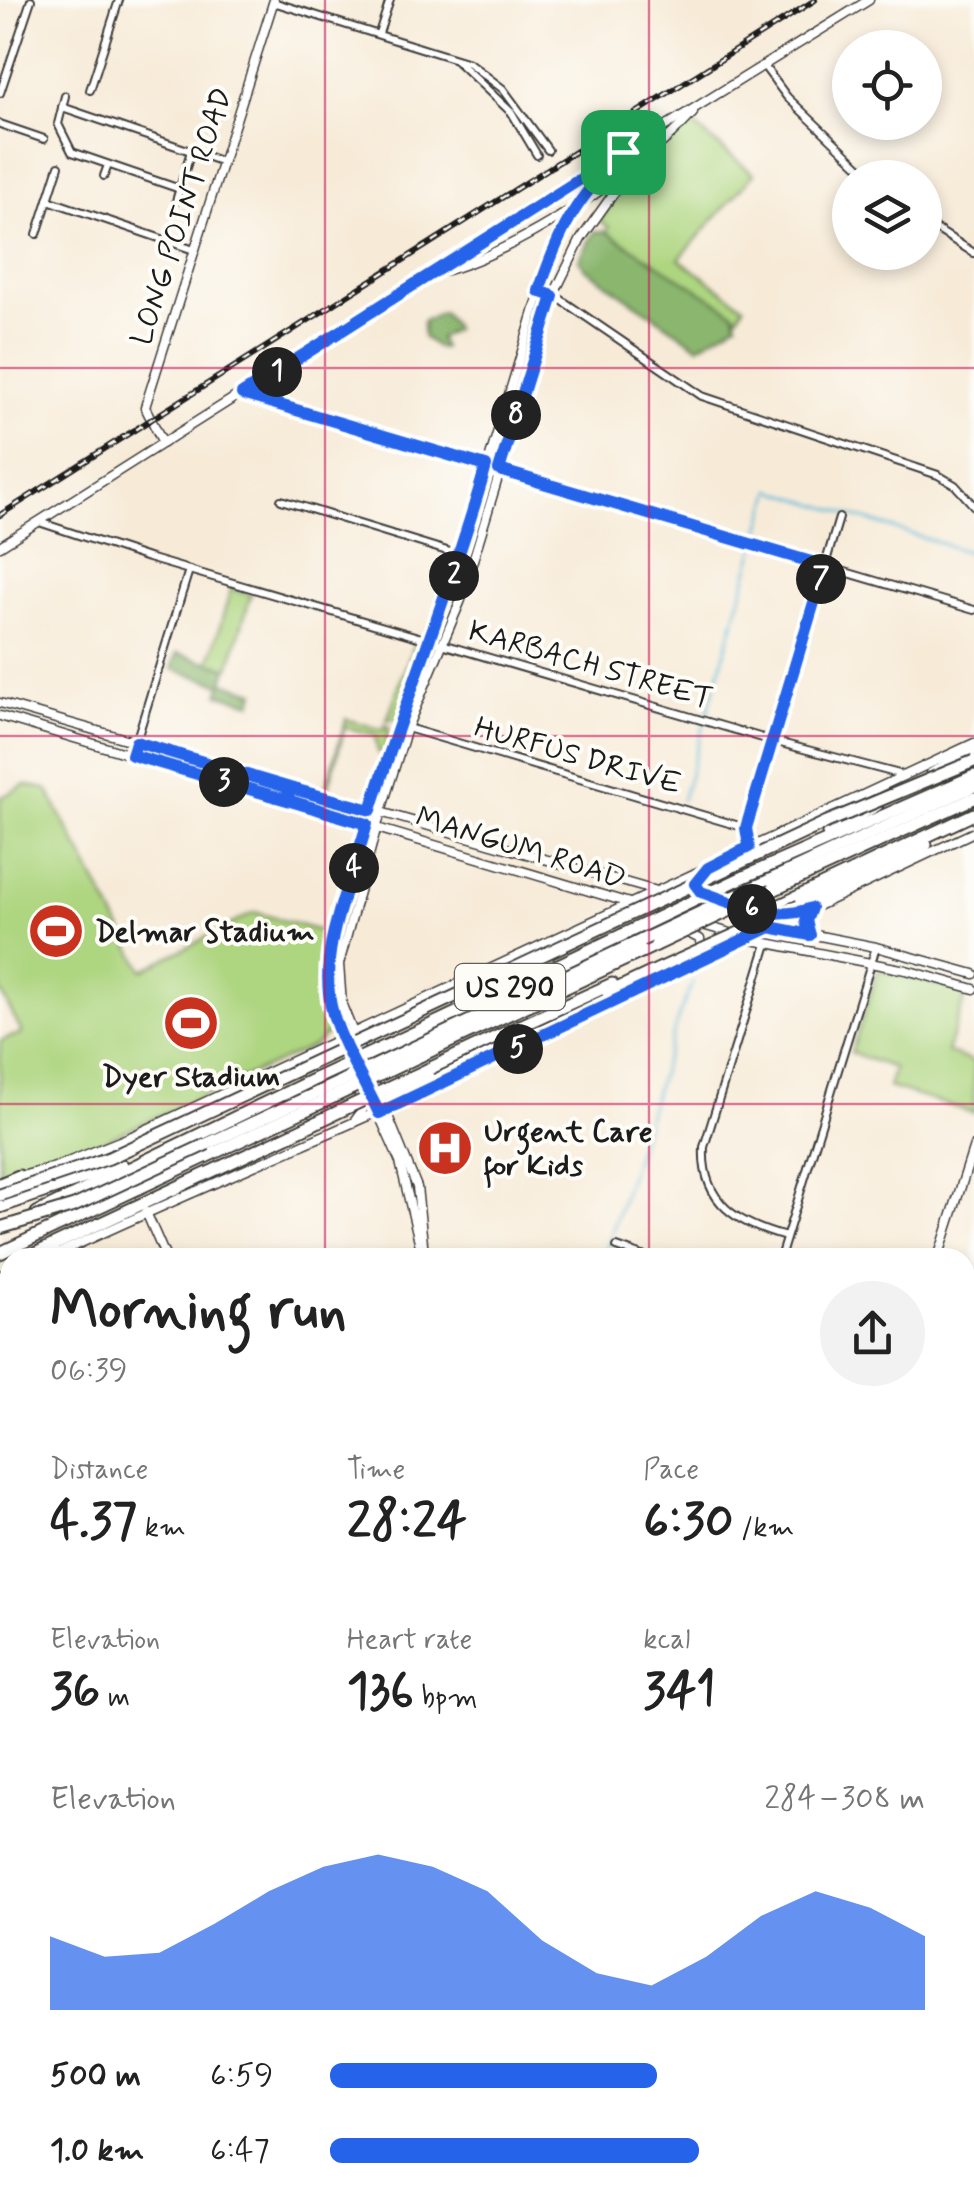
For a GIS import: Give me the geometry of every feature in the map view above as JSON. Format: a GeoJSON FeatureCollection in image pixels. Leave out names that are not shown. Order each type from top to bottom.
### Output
{"type":"FeatureCollection","features":[{"type":"Feature","properties":{"kind":"highway"},"geometry":{"type":"LineString","coordinates":[[804,850],[974,746]]}},
{"type":"Feature","properties":{"kind":"highway"},"geometry":{"type":"LineString","coordinates":[[0,1195],[109,1158],[827,822],[974,761]]}},
{"type":"Feature","properties":{"kind":"highway","name":"US 290"},"geometry":{"type":"LineString","coordinates":[[13,1248],[327,1100],[404,1051],[622,934],[974,776]]}},
{"type":"Feature","properties":{"kind":"highway"},"geometry":{"type":"LineString","coordinates":[[0,1228],[102,1194],[974,786]]}},
{"type":"Feature","properties":{"kind":"highway","name":"US 290"},"geometry":{"type":"LineString","coordinates":[[0,1228],[317,1078],[404,1051],[656,945],[974,798]]}},
{"type":"Feature","properties":{"kind":"highway"},"geometry":{"type":"LineString","coordinates":[[854,852],[974,814]]}},
{"type":"Feature","properties":{"kind":"highway"},"geometry":{"type":"LineString","coordinates":[[47,1248],[974,814]]}},
{"type":"Feature","properties":{"kind":"highway"},"geometry":{"type":"LineString","coordinates":[[507,1032],[590,1001],[801,910],[974,822]]}},
{"type":"Feature","properties":{"kind":"highway"},"geometry":{"type":"LineString","coordinates":[[296,1132],[654,984]]}},
{"type":"Feature","properties":{"kind":"highway"},"geometry":{"type":"LineString","coordinates":[[0,1208],[154,1154]]}},
{"type":"Feature","properties":{"kind":"highway"},"geometry":{"type":"LineString","coordinates":[[0,1182],[20,1176]]}},
{"type":"Feature","properties":{"kind":"highway"},"geometry":{"type":"LineString","coordinates":[[20,1248],[28,1242]]}},
{"type":"Feature","properties":{"kind":"main road"},"geometry":{"type":"LineString","coordinates":[[0,546],[869,0]]}},
{"type":"Feature","properties":{"kind":"main road","name":"LONG POINT ROAD"},"geometry":{"type":"LineString","coordinates":[[162,443],[145,408],[271,1]]}},
{"type":"Feature","properties":{"kind":"main road"},"geometry":{"type":"LineString","coordinates":[[436,273],[571,210],[633,166],[696,110]]}},
{"type":"Feature","properties":{"kind":"main road"},"geometry":{"type":"LineString","coordinates":[[422,1248],[413,1188],[328,986],[330,954],[372,826],[396,725],[432,640],[460,556],[554,247],[571,210],[623,152]]}},
{"type":"Feature","properties":{"kind":"main road"},"geometry":{"type":"LineString","coordinates":[[376,812],[474,560],[553,296],[581,239],[633,166]]}},
{"type":"Feature","properties":{"kind":"main road"},"geometry":{"type":"LineString","coordinates":[[534,230],[545,234],[554,247]]}},
{"type":"Feature","properties":{"kind":"main road","name":"MANGUM ROAD"},"geometry":{"type":"LineString","coordinates":[[0,703],[770,927],[876,947],[974,974]]}},
{"type":"Feature","properties":{"kind":"main road"},"geometry":{"type":"LineString","coordinates":[[5,718],[13,707]]}},
{"type":"Feature","properties":{"kind":"main road","name":"MANGUM ROAD"},"geometry":{"type":"LineString","coordinates":[[5,718],[747,939],[872,962],[974,988]]}},
{"type":"Feature","properties":{"kind":"main road"},"geometry":{"type":"LineString","coordinates":[[20,1176],[81,1158],[607,916],[903,774],[974,746]]}},
{"type":"Feature","properties":{"kind":"main road"},"geometry":{"type":"LineString","coordinates":[[212,778],[216,766]]}},
{"type":"Feature","properties":{"kind":"main road"},"geometry":{"type":"LineString","coordinates":[[287,800],[290,788]]}},
{"type":"Feature","properties":{"kind":"main road"},"geometry":{"type":"LineString","coordinates":[[68,1248],[347,1128],[654,984],[801,910],[974,832]]}},
{"type":"Feature","properties":{"kind":"main road"},"geometry":{"type":"LineString","coordinates":[[464,852],[467,839]]}},
{"type":"Feature","properties":{"kind":"main road"},"geometry":{"type":"LineString","coordinates":[[553,881],[557,864]]}},
{"type":"Feature","properties":{"kind":"main road"},"geometry":{"type":"LineString","coordinates":[[708,868],[695,884],[701,892],[770,914],[801,910]]}},
{"type":"Feature","properties":{"kind":"main road"},"geometry":{"type":"LineString","coordinates":[[603,896],[607,916]]}},
{"type":"Feature","properties":{"kind":"main road"},"geometry":{"type":"LineString","coordinates":[[801,910],[810,935]]}},
{"type":"Feature","properties":{"kind":"main road"},"geometry":{"type":"LineString","coordinates":[[607,916],[693,935],[702,944],[699,962]]}},
{"type":"Feature","properties":{"kind":"main road"},"geometry":{"type":"LineString","coordinates":[[945,980],[949,966]]}},
{"type":"Feature","properties":{"kind":"main road"},"geometry":{"type":"LineString","coordinates":[[278,1069],[329,1050],[340,1053],[364,1108],[347,1128]]}},
{"type":"Feature","properties":{"kind":"main road"},"geometry":{"type":"LineString","coordinates":[[941,1248],[974,1146]]}},
{"type":"Feature","properties":{"kind":"main road"},"geometry":{"type":"LineString","coordinates":[[146,1212],[162,1248]]}},
{"type":"Feature","properties":{"kind":"street"},"geometry":{"type":"LineString","coordinates":[[0,93],[30,0]]}},
{"type":"Feature","properties":{"kind":"street"},"geometry":{"type":"LineString","coordinates":[[90,90],[118,0]]}},
{"type":"Feature","properties":{"kind":"street"},"geometry":{"type":"LineString","coordinates":[[379,33],[390,0]]}},
{"type":"Feature","properties":{"kind":"street"},"geometry":{"type":"LineString","coordinates":[[271,1],[469,63],[515,109],[548,150]]}},
{"type":"Feature","properties":{"kind":"street"},"geometry":{"type":"LineString","coordinates":[[764,66],[787,98],[853,160]]}},
{"type":"Feature","properties":{"kind":"street"},"geometry":{"type":"LineString","coordinates":[[66,96],[58,124],[72,152],[69,163]]}},
{"type":"Feature","properties":{"kind":"street"},"geometry":{"type":"LineString","coordinates":[[62,107],[222,162]]}},
{"type":"Feature","properties":{"kind":"street"},"geometry":{"type":"LineString","coordinates":[[515,109],[537,155]]}},
{"type":"Feature","properties":{"kind":"street"},"geometry":{"type":"LineString","coordinates":[[0,124],[44,139]]}},
{"type":"Feature","properties":{"kind":"street"},"geometry":{"type":"LineString","coordinates":[[176,201],[191,151]]}},
{"type":"Feature","properties":{"kind":"street"},"geometry":{"type":"LineString","coordinates":[[72,152],[180,189]]}},
{"type":"Feature","properties":{"kind":"street"},"geometry":{"type":"LineString","coordinates":[[104,176],[108,165]]}},
{"type":"Feature","properties":{"kind":"street"},"geometry":{"type":"LineString","coordinates":[[37,234],[59,166]]}},
{"type":"Feature","properties":{"kind":"street"},"geometry":{"type":"LineString","coordinates":[[139,188],[143,177]]}},
{"type":"Feature","properties":{"kind":"street"},"geometry":{"type":"LineString","coordinates":[[48,200],[194,250]]}},
{"type":"Feature","properties":{"kind":"street"},"geometry":{"type":"LineString","coordinates":[[942,233],[974,253]]}},
{"type":"Feature","properties":{"kind":"street"},"geometry":{"type":"LineString","coordinates":[[539,291],[553,296],[702,396],[938,475],[955,485],[974,506]]}},
{"type":"Feature","properties":{"kind":"street"},"geometry":{"type":"LineString","coordinates":[[242,394],[974,610]]}},
{"type":"Feature","properties":{"kind":"street"},"geometry":{"type":"LineString","coordinates":[[281,500],[474,560]]}},
{"type":"Feature","properties":{"kind":"street"},"geometry":{"type":"LineString","coordinates":[[749,847],[746,828],[839,518]]}},
{"type":"Feature","properties":{"kind":"street","name":"KARBACH STREET"},"geometry":{"type":"LineString","coordinates":[[39,522],[189,570],[773,741],[903,774]]}},
{"type":"Feature","properties":{"kind":"street"},"geometry":{"type":"LineString","coordinates":[[132,755],[189,570]]}},
{"type":"Feature","properties":{"kind":"street","name":"HURFUS DRIVE"},"geometry":{"type":"LineString","coordinates":[[396,725],[746,828]]}},
{"type":"Feature","properties":{"kind":"street"},"geometry":{"type":"LineString","coordinates":[[767,944],[703,1162],[719,1204],[735,1218],[786,1238]]}},
{"type":"Feature","properties":{"kind":"street"},"geometry":{"type":"LineString","coordinates":[[783,1248],[876,947]]}},
{"type":"Feature","properties":{"kind":"green space"},"geometry":{"type":"Polygon","coordinates":[[[689,122],[754,174],[679,259],[744,306],[736,319],[734,313],[607,232],[609,227],[600,221],[633,171],[689,122]]]}},
{"type":"Feature","properties":{"kind":"green space"},"geometry":{"type":"Polygon","coordinates":[[[605,231],[735,313],[737,323],[698,346],[587,270],[579,260],[594,232],[605,231]]]}},
{"type":"Feature","properties":{"kind":"green space"},"geometry":{"type":"Polygon","coordinates":[[[443,312],[455,329],[439,338],[443,348],[438,348],[423,337],[423,321],[443,312]]]}},
{"type":"Feature","properties":{"kind":"green space"},"geometry":{"type":"Polygon","coordinates":[[[231,589],[251,595],[229,668],[209,663],[231,589]]]}},
{"type":"Feature","properties":{"kind":"green space"},"geometry":{"type":"Polygon","coordinates":[[[415,641],[426,646],[396,719],[387,720],[415,641]]]}},
{"type":"Feature","properties":{"kind":"green space"},"geometry":{"type":"Polygon","coordinates":[[[177,653],[227,668],[223,682],[255,692],[252,703],[219,694],[221,684],[172,669],[177,653]]]}},
{"type":"Feature","properties":{"kind":"green space"},"geometry":{"type":"Polygon","coordinates":[[[346,719],[383,730],[385,725],[389,727],[385,753],[378,753],[375,735],[345,727],[327,793],[319,791],[326,786],[346,719]]]}},
{"type":"Feature","properties":{"kind":"green space"},"geometry":{"type":"Polygon","coordinates":[[[25,785],[47,789],[143,970],[255,912],[323,932],[318,979],[328,1032],[316,1045],[54,1163],[0,1174],[0,1041],[22,1033],[0,990],[0,798],[25,785]]]}},
{"type":"Feature","properties":{"kind":"green space"},"geometry":{"type":"Polygon","coordinates":[[[878,970],[967,992],[947,1052],[974,1062],[974,1113],[888,1087],[894,1068],[851,1053],[878,970]]]}},
{"type":"Feature","properties":{"kind":"waterway"},"geometry":{"type":"LineString","coordinates":[[682,800],[772,490],[974,554]]}},
{"type":"Feature","properties":{"kind":"waterway"},"geometry":{"type":"LineString","coordinates":[[607,1248],[679,1015],[693,982]]}},
{"type":"Feature","properties":{"kind":"railway"},"geometry":{"type":"LineString","coordinates":[[0,515],[815,0]]}},
{"type":"Feature","properties":{"kind":"place","name":"Delmar Stadium"},"geometry":{"type":"Point","coordinates":[56,931]}},
{"type":"Feature","properties":{"kind":"place","name":"Dyer Stadium"},"geometry":{"type":"Point","coordinates":[191,1023]}},
{"type":"Feature","properties":{"kind":"place","name":"Urgent Care for Kids"},"geometry":{"type":"Point","coordinates":[445,1148]}},
{"type":"Feature","properties":{"kind":"route"},"geometry":{"type":"LineString","coordinates":[[623,152],[242,394],[486,466],[444,606],[396,725],[371,810],[290,788],[287,800],[132,755],[136,742],[290,788],[287,800],[367,824],[330,954],[328,986],[339,1028],[379,1113],[770,927],[810,935],[806,921],[811,908],[792,916],[770,914],[701,892],[695,884],[708,868],[749,847],[746,828],[825,566],[499,470],[553,296],[539,291],[557,236],[590,184],[623,152]]}}]}
